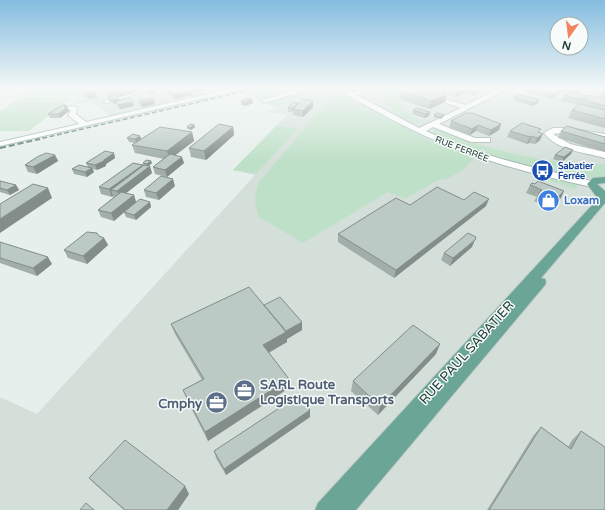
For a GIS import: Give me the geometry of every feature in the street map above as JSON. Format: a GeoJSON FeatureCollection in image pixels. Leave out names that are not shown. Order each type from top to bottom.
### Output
{"type":"FeatureCollection","features":[{"type":"Feature","properties":{"kind":"main road","name":"RUE PAUL SABATIER"},"geometry":{"type":"LineString","coordinates":[[325,510],[600,203],[600,187]]}},
{"type":"Feature","properties":{"kind":"main road","name":"RUE PAUL SABATIER"},"geometry":{"type":"LineString","coordinates":[[343,510],[605,208]]}},
{"type":"Feature","properties":{"kind":"street"},"geometry":{"type":"LineString","coordinates":[[73,113],[72,115],[84,124]]}},
{"type":"Feature","properties":{"kind":"street"},"geometry":{"type":"LineString","coordinates":[[0,144],[134,113]]}},
{"type":"Feature","properties":{"kind":"street","name":"RUE FERRÉE"},"geometry":{"type":"LineString","coordinates":[[386,113],[420,131],[459,148],[495,161],[600,187]]}},
{"type":"Feature","properties":{"kind":"street"},"geometry":{"type":"LineString","coordinates":[[420,131],[458,113]]}},
{"type":"Feature","properties":{"kind":"street"},"geometry":{"type":"LineString","coordinates":[[463,113],[473,116]]}},
{"type":"Feature","properties":{"kind":"street"},"geometry":{"type":"LineString","coordinates":[[434,125],[474,140],[487,140]]}},
{"type":"Feature","properties":{"kind":"street"},"geometry":{"type":"LineString","coordinates":[[605,136],[559,130],[548,133],[552,138],[570,146],[605,155]]}},
{"type":"Feature","properties":{"kind":"shaded area"},"geometry":{"type":"Polygon","coordinates":[[[106,113],[130,113],[112,117],[106,113]]]}},
{"type":"Feature","properties":{"kind":"shaded area"},"geometry":{"type":"Polygon","coordinates":[[[272,113],[605,113],[605,510],[0,510],[0,397],[37,414],[255,175],[233,170],[287,115],[272,113]]]}},
{"type":"Feature","properties":{"kind":"green space"},"geometry":{"type":"Polygon","coordinates":[[[0,113],[52,113],[29,131],[0,131],[0,113]]]}},
{"type":"Feature","properties":{"kind":"green space"},"geometry":{"type":"Polygon","coordinates":[[[141,113],[149,113],[0,147],[0,145],[141,113]]]}},
{"type":"Feature","properties":{"kind":"green space"},"geometry":{"type":"Polygon","coordinates":[[[318,113],[379,113],[433,142],[474,158],[464,169],[447,179],[438,180],[405,199],[388,192],[303,243],[259,217],[255,200],[259,182],[318,113]]]}},
{"type":"Feature","properties":{"kind":"green space"},"geometry":{"type":"Polygon","coordinates":[[[395,113],[408,113],[428,125],[413,122],[395,113]]]}},
{"type":"Feature","properties":{"kind":"green space"},"geometry":{"type":"Polygon","coordinates":[[[276,126],[297,129],[256,174],[233,170],[276,126]]]}},
{"type":"Feature","properties":{"kind":"green space"},"geometry":{"type":"Polygon","coordinates":[[[435,129],[447,131],[481,145],[528,157],[572,163],[605,164],[605,178],[576,177],[515,164],[445,140],[433,132],[435,129]]]}},
{"type":"Feature","properties":{"kind":"green space"},"geometry":{"type":"Polygon","coordinates":[[[536,175],[578,184],[575,189],[532,176],[536,175]]]}},
{"type":"Feature","properties":{"kind":"building"},"geometry":{"type":"Polygon","coordinates":[[[50,113],[60,113],[59,114],[48,114],[50,113]]]}},
{"type":"Feature","properties":{"kind":"building"},"geometry":{"type":"Polygon","coordinates":[[[438,113],[444,115],[440,117],[434,115],[438,113]]]}},
{"type":"Feature","properties":{"kind":"building"},"geometry":{"type":"Polygon","coordinates":[[[466,113],[472,113],[501,124],[491,130],[478,125],[472,129],[451,121],[466,113]]]}},
{"type":"Feature","properties":{"kind":"building"},"geometry":{"type":"Polygon","coordinates":[[[582,113],[605,113],[605,119],[582,113]]]}},
{"type":"Feature","properties":{"kind":"building"},"geometry":{"type":"Polygon","coordinates":[[[522,123],[541,129],[538,132],[543,134],[537,138],[510,131],[522,123]]]}},
{"type":"Feature","properties":{"kind":"building"},"geometry":{"type":"Polygon","coordinates":[[[191,124],[194,125],[190,128],[187,127],[191,124]]]}},
{"type":"Feature","properties":{"kind":"building"},"geometry":{"type":"Polygon","coordinates":[[[219,124],[233,127],[204,151],[189,148],[219,124]]]}},
{"type":"Feature","properties":{"kind":"building"},"geometry":{"type":"Polygon","coordinates":[[[567,126],[605,137],[605,144],[561,131],[567,126]]]}},
{"type":"Feature","properties":{"kind":"building"},"geometry":{"type":"Polygon","coordinates":[[[160,127],[192,132],[167,151],[132,145],[160,127]]]}},
{"type":"Feature","properties":{"kind":"building"},"geometry":{"type":"Polygon","coordinates":[[[133,134],[140,136],[135,139],[127,138],[133,134]]]}},
{"type":"Feature","properties":{"kind":"building"},"geometry":{"type":"Polygon","coordinates":[[[565,147],[573,150],[564,157],[555,155],[565,147]]]}},
{"type":"Feature","properties":{"kind":"building"},"geometry":{"type":"Polygon","coordinates":[[[105,151],[114,153],[104,161],[95,165],[86,163],[105,151]]]}},
{"type":"Feature","properties":{"kind":"building"},"geometry":{"type":"Polygon","coordinates":[[[46,153],[55,155],[33,167],[25,165],[37,157],[46,153]]]}},
{"type":"Feature","properties":{"kind":"building"},"geometry":{"type":"Polygon","coordinates":[[[170,154],[182,157],[165,170],[153,167],[170,154]]]}},
{"type":"Feature","properties":{"kind":"building"},"geometry":{"type":"Polygon","coordinates":[[[146,160],[151,161],[147,164],[143,163],[146,160]]]}},
{"type":"Feature","properties":{"kind":"building"},"geometry":{"type":"Polygon","coordinates":[[[133,163],[143,165],[109,189],[99,187],[133,163]]]}},
{"type":"Feature","properties":{"kind":"building"},"geometry":{"type":"Polygon","coordinates":[[[79,165],[92,168],[85,172],[72,169],[79,165]]]}},
{"type":"Feature","properties":{"kind":"building"},"geometry":{"type":"Polygon","coordinates":[[[144,165],[150,166],[117,191],[111,190],[144,165]]]}},
{"type":"Feature","properties":{"kind":"building"},"geometry":{"type":"Polygon","coordinates":[[[161,176],[173,179],[156,193],[144,190],[161,176]]]}},
{"type":"Feature","properties":{"kind":"building"},"geometry":{"type":"Polygon","coordinates":[[[0,181],[16,185],[7,190],[0,188],[0,181]]]}},
{"type":"Feature","properties":{"kind":"building"},"geometry":{"type":"Polygon","coordinates":[[[538,181],[564,191],[554,201],[538,194],[542,190],[530,185],[532,183],[535,184],[538,181]]]}},
{"type":"Feature","properties":{"kind":"building"},"geometry":{"type":"Polygon","coordinates":[[[33,184],[48,188],[0,219],[0,204],[33,184]]]}},
{"type":"Feature","properties":{"kind":"building"},"geometry":{"type":"Polygon","coordinates":[[[437,187],[464,200],[474,192],[489,199],[396,270],[338,234],[396,198],[410,205],[437,187]]]}},
{"type":"Feature","properties":{"kind":"building"},"geometry":{"type":"Polygon","coordinates":[[[121,192],[134,195],[111,213],[98,210],[121,192]]]}},
{"type":"Feature","properties":{"kind":"building"},"geometry":{"type":"Polygon","coordinates":[[[140,199],[150,202],[134,215],[124,212],[140,199]]]}},
{"type":"Feature","properties":{"kind":"building"},"geometry":{"type":"Polygon","coordinates":[[[87,232],[97,233],[99,236],[104,238],[83,256],[64,250],[87,232]]]}},
{"type":"Feature","properties":{"kind":"building"},"geometry":{"type":"Polygon","coordinates":[[[468,233],[476,237],[475,240],[453,258],[444,253],[468,233]]]}},
{"type":"Feature","properties":{"kind":"building"},"geometry":{"type":"Polygon","coordinates":[[[0,242],[48,257],[33,268],[0,258],[0,242]]]}},
{"type":"Feature","properties":{"kind":"building"},"geometry":{"type":"Polygon","coordinates":[[[249,287],[286,332],[263,345],[289,379],[205,432],[183,390],[204,379],[171,324],[249,287]]]}},
{"type":"Feature","properties":{"kind":"building"},"geometry":{"type":"Polygon","coordinates":[[[280,297],[302,322],[286,331],[264,305],[280,297]]]}},
{"type":"Feature","properties":{"kind":"building"},"geometry":{"type":"Polygon","coordinates":[[[413,325],[440,344],[380,406],[353,381],[413,325]]]}},
{"type":"Feature","properties":{"kind":"building"},"geometry":{"type":"Polygon","coordinates":[[[299,395],[310,410],[224,469],[214,451],[299,395]]]}},
{"type":"Feature","properties":{"kind":"building"},"geometry":{"type":"Polygon","coordinates":[[[541,427],[571,449],[581,431],[605,447],[605,510],[489,510],[541,427]]]}},
{"type":"Feature","properties":{"kind":"building"},"geometry":{"type":"Polygon","coordinates":[[[125,440],[185,486],[167,510],[125,510],[89,478],[125,440]]]}},
{"type":"Feature","properties":{"kind":"building"},"geometry":{"type":"Polygon","coordinates":[[[86,503],[94,510],[80,510],[86,503]]]}},
{"type":"Feature","properties":{"kind":"railway"},"geometry":{"type":"LineString","coordinates":[[35,140],[152,113]]}},
{"type":"Feature","properties":{"kind":"railway"},"geometry":{"type":"LineString","coordinates":[[0,148],[40,139]]}},
{"type":"Feature","properties":{"kind":"place","name":"Sabatier Ferrée"},"geometry":{"type":"Point","coordinates":[542,171]}},
{"type":"Feature","properties":{"kind":"place","name":"Loxam"},"geometry":{"type":"Point","coordinates":[548,200]}},
{"type":"Feature","properties":{"kind":"place","name":"SARL Route Logistique Transports"},"geometry":{"type":"Point","coordinates":[245,391]}},
{"type":"Feature","properties":{"kind":"place","name":"Cmphy"},"geometry":{"type":"Point","coordinates":[217,403]}}]}
